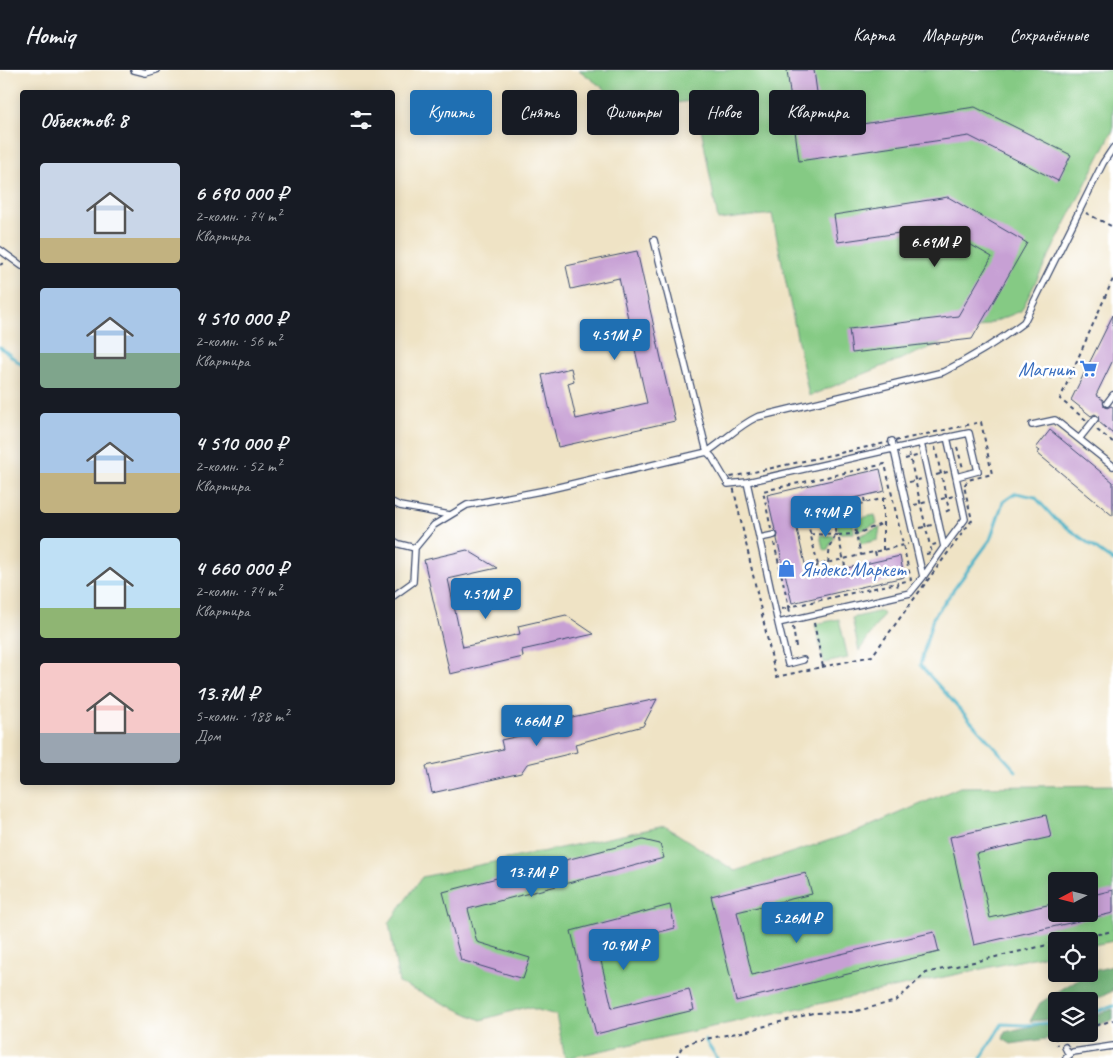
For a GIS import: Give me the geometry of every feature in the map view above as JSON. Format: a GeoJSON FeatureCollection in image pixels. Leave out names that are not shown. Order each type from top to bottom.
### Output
{"type":"FeatureCollection","features":[{"type":"Feature","properties":{"kind":"lane"},"geometry":{"type":"LineString","coordinates":[[134,70],[146,73],[156,70]]}},
{"type":"Feature","properties":{"kind":"lane"},"geometry":{"type":"LineString","coordinates":[[395,594],[412,582],[415,548],[434,524],[467,505],[546,490],[707,452],[723,442],[744,423],[757,417],[943,372],[1010,332],[1024,322],[1103,163],[1113,148]]}},
{"type":"Feature","properties":{"kind":"lane"},"geometry":{"type":"LineString","coordinates":[[654,240],[707,452],[728,484],[747,482],[969,433],[978,471],[956,477]]}},
{"type":"Feature","properties":{"kind":"lane"},"geometry":{"type":"LineString","coordinates":[[0,250],[20,265]]}},
{"type":"Feature","properties":{"kind":"lane"},"geometry":{"type":"LineString","coordinates":[[1107,403],[1113,395]]}},
{"type":"Feature","properties":{"kind":"lane"},"geometry":{"type":"LineString","coordinates":[[1032,425],[1054,420],[1113,466]]}},
{"type":"Feature","properties":{"kind":"lane"},"geometry":{"type":"LineString","coordinates":[[1079,439],[1093,422]]}},
{"type":"Feature","properties":{"kind":"lane"},"geometry":{"type":"LineString","coordinates":[[778,623],[910,593],[965,519],[947,437]]}},
{"type":"Feature","properties":{"kind":"lane"},"geometry":{"type":"LineString","coordinates":[[892,441],[923,578]]}},
{"type":"Feature","properties":{"kind":"lane"},"geometry":{"type":"LineString","coordinates":[[921,443],[944,548]]}},
{"type":"Feature","properties":{"kind":"lane"},"geometry":{"type":"LineString","coordinates":[[747,482],[788,664],[803,660]]}},
{"type":"Feature","properties":{"kind":"lane"},"geometry":{"type":"LineString","coordinates":[[395,504],[450,515]]}},
{"type":"Feature","properties":{"kind":"lane"},"geometry":{"type":"LineString","coordinates":[[760,538],[773,535]]}},
{"type":"Feature","properties":{"kind":"lane"},"geometry":{"type":"LineString","coordinates":[[395,542],[415,548]]}},
{"type":"Feature","properties":{"kind":"lane"},"geometry":{"type":"LineString","coordinates":[[1065,1047],[1068,1056],[1073,1052],[1113,1046]]}},
{"type":"Feature","properties":{"kind":"path"},"geometry":{"type":"LineString","coordinates":[[1080,209],[1113,227]]}},
{"type":"Feature","properties":{"kind":"path"},"geometry":{"type":"LineString","coordinates":[[1113,279],[1060,399],[1093,422],[1113,442]]}},
{"type":"Feature","properties":{"kind":"path"},"geometry":{"type":"LineString","coordinates":[[731,477],[776,678],[872,656],[972,520],[964,486],[965,482],[992,474],[981,422]]}},
{"type":"Feature","properties":{"kind":"path"},"geometry":{"type":"LineString","coordinates":[[906,438],[930,546]]}},
{"type":"Feature","properties":{"kind":"path"},"geometry":{"type":"LineString","coordinates":[[750,494],[763,491],[885,464],[911,580],[788,607],[773,535],[763,491],[760,479]]}},
{"type":"Feature","properties":{"kind":"path"},"geometry":{"type":"LineString","coordinates":[[864,498],[865,503]]}},
{"type":"Feature","properties":{"kind":"path"},"geometry":{"type":"LineString","coordinates":[[799,517],[885,498],[883,550]]}},
{"type":"Feature","properties":{"kind":"path"},"geometry":{"type":"LineString","coordinates":[[853,505],[856,534],[861,555]]}},
{"type":"Feature","properties":{"kind":"path"},"geometry":{"type":"LineString","coordinates":[[830,511],[845,566]]}},
{"type":"Feature","properties":{"kind":"path"},"geometry":{"type":"LineString","coordinates":[[806,516],[818,566]]}},
{"type":"Feature","properties":{"kind":"path"},"geometry":{"type":"LineString","coordinates":[[810,534],[856,534],[884,523]]}},
{"type":"Feature","properties":{"kind":"path"},"geometry":{"type":"LineString","coordinates":[[828,563],[830,546],[837,535]]}},
{"type":"Feature","properties":{"kind":"path"},"geometry":{"type":"LineString","coordinates":[[810,573],[818,566],[828,563],[914,543]]}},
{"type":"Feature","properties":{"kind":"path"},"geometry":{"type":"LineString","coordinates":[[876,552],[877,559]]}},
{"type":"Feature","properties":{"kind":"path"},"geometry":{"type":"LineString","coordinates":[[897,583],[900,596]]}},
{"type":"Feature","properties":{"kind":"path"},"geometry":{"type":"LineString","coordinates":[[812,615],[824,667]]}},
{"type":"Feature","properties":{"kind":"path"},"geometry":{"type":"LineString","coordinates":[[791,620],[796,647]]}},
{"type":"Feature","properties":{"kind":"path"},"geometry":{"type":"LineString","coordinates":[[1098,934],[1113,931]]}},
{"type":"Feature","properties":{"kind":"path"},"geometry":{"type":"LineString","coordinates":[[676,1058],[682,1047],[694,1041],[747,1031],[814,1013],[853,1012],[896,1001],[926,973],[1048,945]]}},
{"type":"Feature","properties":{"kind":"path"},"geometry":{"type":"LineString","coordinates":[[1098,1025],[1113,1020]]}},
{"type":"Feature","properties":{"kind":"green space"},"geometry":{"type":"Polygon","coordinates":[[[579,70],[1113,70],[1113,130],[1021,311],[809,396],[772,214],[718,220],[702,135],[759,135],[759,90],[689,90],[689,101],[679,103],[679,90],[606,90],[579,70]]]}},
{"type":"Feature","properties":{"kind":"green space"},"geometry":{"type":"Polygon","coordinates":[[[875,515],[877,524],[857,532],[856,519],[875,515]]]}},
{"type":"Feature","properties":{"kind":"green space"},"geometry":{"type":"Polygon","coordinates":[[[853,519],[854,533],[839,533],[836,523],[853,519]]]}},
{"type":"Feature","properties":{"kind":"green space"},"geometry":{"type":"Polygon","coordinates":[[[880,527],[878,540],[861,544],[859,536],[880,527]]]}},
{"type":"Feature","properties":{"kind":"green space"},"geometry":{"type":"Polygon","coordinates":[[[820,535],[834,536],[827,551],[823,548],[820,535]]]}},
{"type":"Feature","properties":{"kind":"green space"},"geometry":{"type":"Polygon","coordinates":[[[881,611],[884,614],[859,651],[852,618],[881,611]]]}},
{"type":"Feature","properties":{"kind":"green space"},"geometry":{"type":"Polygon","coordinates":[[[839,619],[848,658],[824,663],[815,624],[839,619]]]}},
{"type":"Feature","properties":{"kind":"green space"},"geometry":{"type":"Polygon","coordinates":[[[1113,785],[1113,941],[1098,944],[1098,932],[1048,932],[1048,955],[567,1058],[565,1058],[556,1015],[527,1007],[481,1020],[399,983],[389,923],[422,877],[665,826],[735,871],[861,830],[960,787],[1113,785]]]}},
{"type":"Feature","properties":{"kind":"green space"},"geometry":{"type":"Polygon","coordinates":[[[1113,966],[1113,991],[1098,998],[1098,992],[1057,992],[1073,982],[1098,982],[1098,970],[1113,966]]]}},
{"type":"Feature","properties":{"kind":"green space"},"geometry":{"type":"Polygon","coordinates":[[[1048,998],[1048,1020],[1030,1021],[1040,1003],[1048,998]]]}},
{"type":"Feature","properties":{"kind":"green space"},"geometry":{"type":"Polygon","coordinates":[[[1113,1009],[1113,1020],[1098,1025],[1098,1014],[1113,1009]]]}},
{"type":"Feature","properties":{"kind":"green space"},"geometry":{"type":"Polygon","coordinates":[[[1048,1024],[1048,1039],[1011,1044],[1003,1039],[1005,1032],[1048,1024]]]}},
{"type":"Feature","properties":{"kind":"building"},"geometry":{"type":"Polygon","coordinates":[[[787,70],[814,70],[817,90],[790,90],[787,70]]]}},
{"type":"Feature","properties":{"kind":"building"},"geometry":{"type":"Polygon","coordinates":[[[975,107],[1071,155],[1058,181],[969,136],[799,161],[796,135],[866,135],[866,123],[975,107]]]}},
{"type":"Feature","properties":{"kind":"building"},"geometry":{"type":"Polygon","coordinates":[[[948,197],[1027,243],[972,339],[852,353],[849,329],[958,316],[992,257],[940,227],[838,242],[834,215],[948,197]]]}},
{"type":"Feature","properties":{"kind":"building"},"geometry":{"type":"Polygon","coordinates":[[[637,251],[675,421],[558,447],[542,375],[571,368],[574,381],[568,383],[576,419],[647,403],[619,278],[571,289],[566,266],[637,251]]]}},
{"type":"Feature","properties":{"kind":"building"},"geometry":{"type":"Polygon","coordinates":[[[1113,315],[1113,360],[1096,395],[1103,400],[1104,406],[1107,408],[1113,407],[1113,434],[1099,422],[1098,416],[1095,414],[1091,416],[1071,400],[1113,315]]]}},
{"type":"Feature","properties":{"kind":"building"},"geometry":{"type":"Polygon","coordinates":[[[1050,430],[1113,482],[1113,516],[1037,453],[1040,451],[1036,448],[1050,430]]]}},
{"type":"Feature","properties":{"kind":"building"},"geometry":{"type":"Polygon","coordinates":[[[880,469],[885,491],[793,512],[808,577],[900,556],[904,577],[792,603],[777,539],[778,534],[775,530],[767,495],[880,469]]]}},
{"type":"Feature","properties":{"kind":"building"},"geometry":{"type":"Polygon","coordinates":[[[467,550],[497,568],[448,579],[463,647],[520,634],[518,626],[566,615],[594,634],[522,650],[523,657],[450,674],[424,560],[467,550]]]}},
{"type":"Feature","properties":{"kind":"building"},"geometry":{"type":"Polygon","coordinates":[[[657,699],[643,726],[575,744],[577,752],[527,764],[521,773],[432,793],[426,766],[503,749],[501,740],[560,727],[558,720],[657,699]]]}},
{"type":"Feature","properties":{"kind":"building"},"geometry":{"type":"Polygon","coordinates":[[[1046,815],[1051,837],[976,854],[990,918],[1048,905],[1048,922],[1074,922],[974,945],[950,837],[1046,815]]]}},
{"type":"Feature","properties":{"kind":"building"},"geometry":{"type":"Polygon","coordinates":[[[643,840],[660,844],[664,858],[468,909],[477,942],[530,958],[523,979],[461,960],[443,892],[643,840]]]}},
{"type":"Feature","properties":{"kind":"building"},"geometry":{"type":"Polygon","coordinates":[[[806,873],[812,894],[737,912],[752,975],[934,932],[939,952],[736,1001],[711,896],[806,873]]]}},
{"type":"Feature","properties":{"kind":"building"},"geometry":{"type":"Polygon","coordinates":[[[1113,890],[1113,913],[1098,916],[1098,894],[1113,890]]]}},
{"type":"Feature","properties":{"kind":"building"},"geometry":{"type":"Polygon","coordinates":[[[670,905],[675,928],[598,948],[612,1008],[689,989],[694,1010],[596,1034],[571,931],[670,905]]]}},
{"type":"Feature","properties":{"kind":"waterway"},"geometry":{"type":"LineString","coordinates":[[0,347],[20,363]]}},
{"type":"Feature","properties":{"kind":"waterway"},"geometry":{"type":"LineString","coordinates":[[1016,771],[920,665],[933,618],[990,540],[1003,502],[1016,493],[1035,497],[1055,519],[1113,561]]}},
{"type":"Feature","properties":{"kind":"waterway"},"geometry":{"type":"LineString","coordinates":[[1098,1011],[1113,1006]]}},
{"type":"Feature","properties":{"kind":"waterway"},"geometry":{"type":"LineString","coordinates":[[981,1058],[1002,1024],[1026,1025],[1048,1023]]}},
{"type":"Feature","properties":{"kind":"waterway"},"geometry":{"type":"LineString","coordinates":[[705,1040],[717,1058]]}},
{"type":"Feature","properties":{"kind":"place","name":"Магнит"},"geometry":{"type":"Point","coordinates":[1089,369]}},
{"type":"Feature","properties":{"kind":"place","name":"Яндекс.Маркет"},"geometry":{"type":"Point","coordinates":[786,569]}}]}
